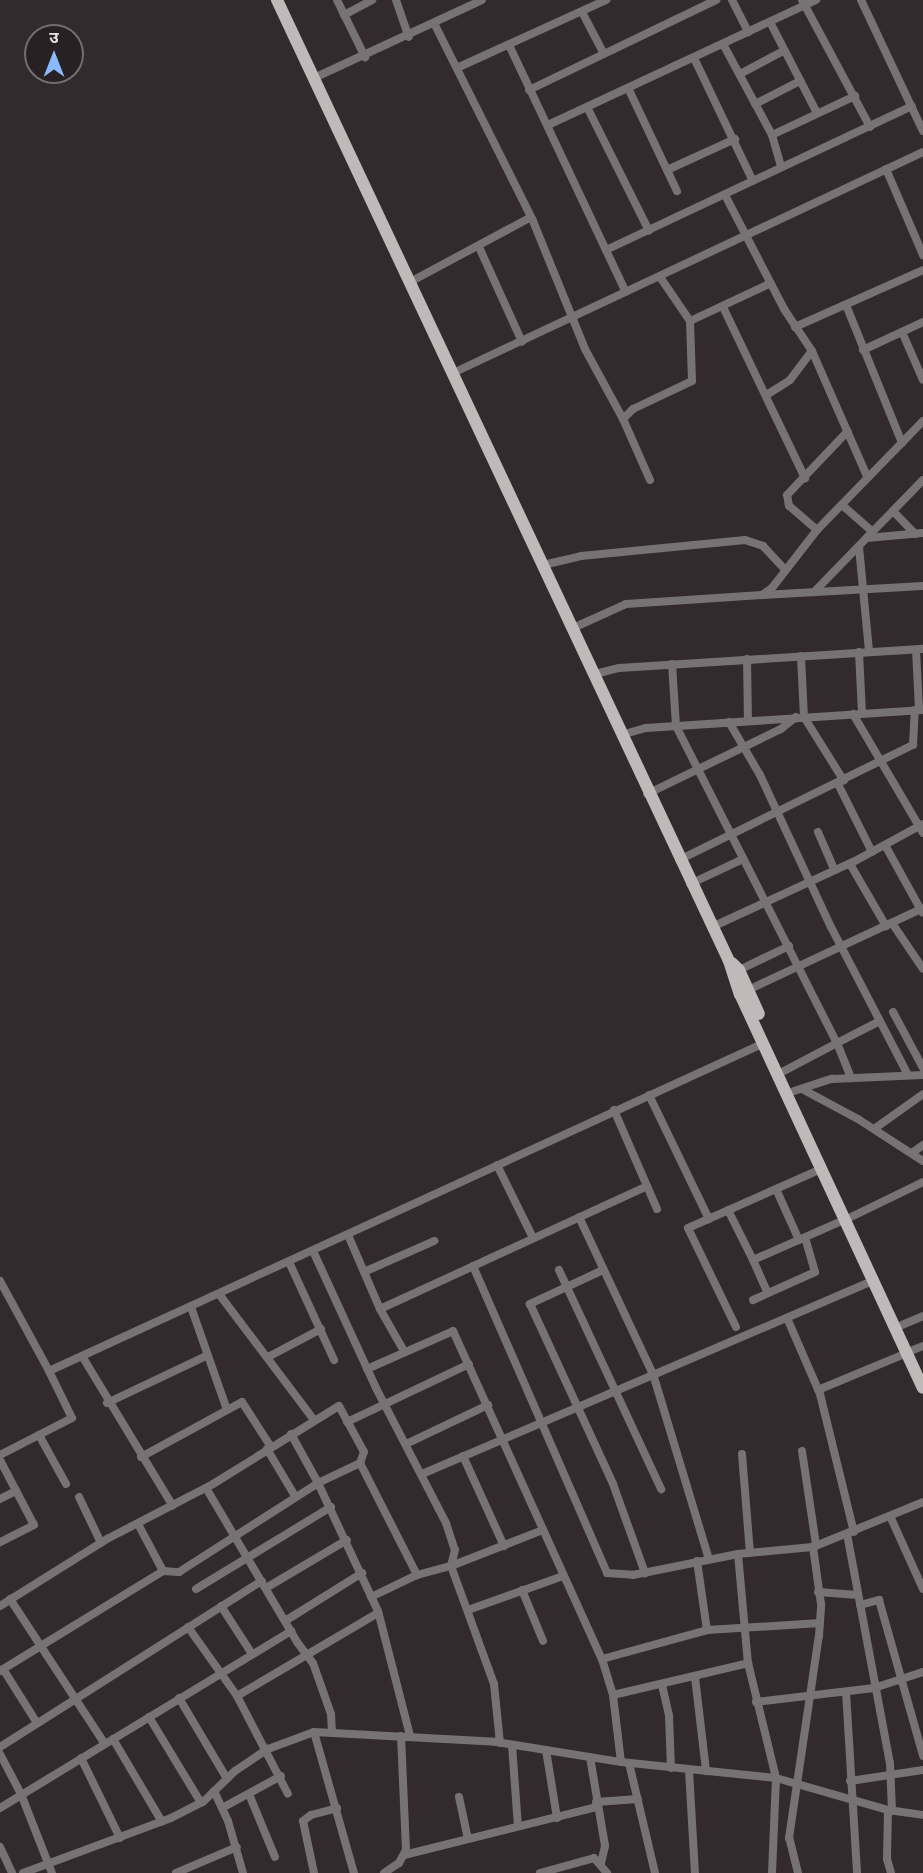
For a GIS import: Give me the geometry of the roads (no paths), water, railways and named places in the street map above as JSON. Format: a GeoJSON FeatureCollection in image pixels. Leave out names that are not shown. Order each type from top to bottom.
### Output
{"type":"FeatureCollection","features":[{"type":"Feature","properties":{"kind":"main road"},"geometry":{"type":"LineString","coordinates":[[277,0],[595,674],[647,794],[735,972],[764,1043],[821,1169],[923,1370]]}},
{"type":"Feature","properties":{"kind":"main road"},"geometry":{"type":"LineString","coordinates":[[735,972],[748,990],[784,1071],[798,1090],[872,1281],[914,1350],[923,1388]]}},
{"type":"Feature","properties":{"kind":"street"},"geometry":{"type":"LineString","coordinates":[[337,0],[365,57]]}},
{"type":"Feature","properties":{"kind":"street"},"geometry":{"type":"LineString","coordinates":[[344,15],[372,0]]}},
{"type":"Feature","properties":{"kind":"street"},"geometry":{"type":"LineString","coordinates":[[396,0],[409,37]]}},
{"type":"Feature","properties":{"kind":"street"},"geometry":{"type":"LineString","coordinates":[[314,78],[409,37],[482,0]]}},
{"type":"Feature","properties":{"kind":"street"},"geometry":{"type":"LineString","coordinates":[[459,67],[606,0]]}},
{"type":"Feature","properties":{"kind":"street"},"geometry":{"type":"LineString","coordinates":[[529,90],[716,0]]}},
{"type":"Feature","properties":{"kind":"street"},"geometry":{"type":"LineString","coordinates":[[732,0],[747,33]]}},
{"type":"Feature","properties":{"kind":"street"},"geometry":{"type":"LineString","coordinates":[[548,125],[629,90],[770,22],[803,2],[816,0]]}},
{"type":"Feature","properties":{"kind":"street"},"geometry":{"type":"LineString","coordinates":[[861,0],[923,131]]}},
{"type":"Feature","properties":{"kind":"street"},"geometry":{"type":"LineString","coordinates":[[803,2],[870,127]]}},
{"type":"Feature","properties":{"kind":"street"},"geometry":{"type":"LineString","coordinates":[[582,12],[604,54]]}},
{"type":"Feature","properties":{"kind":"street"},"geometry":{"type":"LineString","coordinates":[[770,22],[817,113]]}},
{"type":"Feature","properties":{"kind":"street"},"geometry":{"type":"LineString","coordinates":[[434,23],[459,67],[531,217],[592,364],[623,419],[650,480]]}},
{"type":"Feature","properties":{"kind":"street"},"geometry":{"type":"LineString","coordinates":[[723,44],[772,135],[781,167]]}},
{"type":"Feature","properties":{"kind":"street"},"geometry":{"type":"LineString","coordinates":[[509,45],[626,292]]}},
{"type":"Feature","properties":{"kind":"street"},"geometry":{"type":"LineString","coordinates":[[740,74],[783,51]]}},
{"type":"Feature","properties":{"kind":"street"},"geometry":{"type":"LineString","coordinates":[[694,58],[753,181]]}},
{"type":"Feature","properties":{"kind":"street"},"geometry":{"type":"LineString","coordinates":[[755,104],[800,81]]}},
{"type":"Feature","properties":{"kind":"street"},"geometry":{"type":"LineString","coordinates":[[629,90],[677,191]]}},
{"type":"Feature","properties":{"kind":"street"},"geometry":{"type":"LineString","coordinates":[[772,135],[855,96]]}},
{"type":"Feature","properties":{"kind":"street"},"geometry":{"type":"LineString","coordinates":[[606,250],[912,106]]}},
{"type":"Feature","properties":{"kind":"street"},"geometry":{"type":"LineString","coordinates":[[588,109],[649,231]]}},
{"type":"Feature","properties":{"kind":"street"},"geometry":{"type":"LineString","coordinates":[[666,170],[735,140]]}},
{"type":"Feature","properties":{"kind":"street"},"geometry":{"type":"LineString","coordinates":[[453,373],[573,319],[923,152]]}},
{"type":"Feature","properties":{"kind":"street"},"geometry":{"type":"LineString","coordinates":[[886,169],[923,255]]}},
{"type":"Feature","properties":{"kind":"street"},"geometry":{"type":"LineString","coordinates":[[725,195],[795,327],[812,351],[867,476]]}},
{"type":"Feature","properties":{"kind":"street"},"geometry":{"type":"LineString","coordinates":[[410,282],[479,247],[531,217]]}},
{"type":"Feature","properties":{"kind":"street"},"geometry":{"type":"LineString","coordinates":[[479,247],[522,342]]}},
{"type":"Feature","properties":{"kind":"street"},"geometry":{"type":"LineString","coordinates":[[795,327],[923,270]]}},
{"type":"Feature","properties":{"kind":"street"},"geometry":{"type":"LineString","coordinates":[[623,419],[633,409],[692,381],[690,321],[660,278]]}},
{"type":"Feature","properties":{"kind":"street"},"geometry":{"type":"LineString","coordinates":[[690,321],[771,283]]}},
{"type":"Feature","properties":{"kind":"street"},"geometry":{"type":"LineString","coordinates":[[846,305],[902,443]]}},
{"type":"Feature","properties":{"kind":"street"},"geometry":{"type":"LineString","coordinates":[[723,307],[768,394],[805,478]]}},
{"type":"Feature","properties":{"kind":"street"},"geometry":{"type":"LineString","coordinates":[[863,350],[923,322]]}},
{"type":"Feature","properties":{"kind":"street"},"geometry":{"type":"LineString","coordinates":[[902,332],[923,380]]}},
{"type":"Feature","properties":{"kind":"street"},"geometry":{"type":"LineString","coordinates":[[768,394],[789,380],[812,351]]}},
{"type":"Feature","properties":{"kind":"street"},"geometry":{"type":"LineString","coordinates":[[762,595],[817,530],[867,476],[923,421]]}},
{"type":"Feature","properties":{"kind":"street"},"geometry":{"type":"LineString","coordinates":[[817,530],[786,501],[791,490],[848,431]]}},
{"type":"Feature","properties":{"kind":"street"},"geometry":{"type":"LineString","coordinates":[[814,592],[923,480]]}},
{"type":"Feature","properties":{"kind":"street"},"geometry":{"type":"LineString","coordinates":[[912,492],[923,491]]}},
{"type":"Feature","properties":{"kind":"street"},"geometry":{"type":"LineString","coordinates":[[842,505],[873,532]]}},
{"type":"Feature","properties":{"kind":"street"},"geometry":{"type":"LineString","coordinates":[[893,512],[919,534]]}},
{"type":"Feature","properties":{"kind":"street"},"geometry":{"type":"LineString","coordinates":[[867,538],[919,534]]}},
{"type":"Feature","properties":{"kind":"street"},"geometry":{"type":"LineString","coordinates":[[543,564],[581,556],[745,540],[764,546],[785,570]]}},
{"type":"Feature","properties":{"kind":"street"},"geometry":{"type":"LineString","coordinates":[[859,547],[869,651]]}},
{"type":"Feature","properties":{"kind":"street"},"geometry":{"type":"LineString","coordinates":[[573,628],[626,604],[923,586]]}},
{"type":"Feature","properties":{"kind":"street"},"geometry":{"type":"LineString","coordinates":[[595,674],[672,664],[869,651],[920,650],[916,742],[841,783],[679,860]]}},
{"type":"Feature","properties":{"kind":"street"},"geometry":{"type":"LineString","coordinates":[[859,652],[862,713]]}},
{"type":"Feature","properties":{"kind":"street"},"geometry":{"type":"LineString","coordinates":[[801,656],[800,717],[841,783],[872,852]]}},
{"type":"Feature","properties":{"kind":"street"},"geometry":{"type":"LineString","coordinates":[[747,659],[748,720]]}},
{"type":"Feature","properties":{"kind":"street"},"geometry":{"type":"LineString","coordinates":[[672,664],[676,726],[700,768],[763,902],[800,966],[852,1078]]}},
{"type":"Feature","properties":{"kind":"street"},"geometry":{"type":"LineString","coordinates":[[621,735],[676,726],[919,710]]}},
{"type":"Feature","properties":{"kind":"street"},"geometry":{"type":"LineString","coordinates":[[712,927],[922,828],[853,714]]}},
{"type":"Feature","properties":{"kind":"street"},"geometry":{"type":"LineString","coordinates":[[647,794],[744,748],[800,717]]}},
{"type":"Feature","properties":{"kind":"street"},"geometry":{"type":"LineString","coordinates":[[729,722],[779,813],[842,947],[908,1075]]}},
{"type":"Feature","properties":{"kind":"street"},"geometry":{"type":"LineString","coordinates":[[818,832],[834,869]]}},
{"type":"Feature","properties":{"kind":"street"},"geometry":{"type":"LineString","coordinates":[[748,990],[922,910],[885,845]]}},
{"type":"Feature","properties":{"kind":"street"},"geometry":{"type":"LineString","coordinates":[[690,884],[743,859]]}},
{"type":"Feature","properties":{"kind":"street"},"geometry":{"type":"LineString","coordinates":[[849,864],[889,925],[923,969]]}},
{"type":"Feature","properties":{"kind":"street"},"geometry":{"type":"LineString","coordinates":[[735,972],[789,946]]}},
{"type":"Feature","properties":{"kind":"street"},"geometry":{"type":"LineString","coordinates":[[893,1012],[923,1068]]}},
{"type":"Feature","properties":{"kind":"street"},"geometry":{"type":"LineString","coordinates":[[784,1071],[880,1021]]}},
{"type":"Feature","properties":{"kind":"street"},"geometry":{"type":"LineString","coordinates":[[49,1371],[764,1043]]}},
{"type":"Feature","properties":{"kind":"street"},"geometry":{"type":"LineString","coordinates":[[798,1090],[832,1079],[923,1075]]}},
{"type":"Feature","properties":{"kind":"street"},"geometry":{"type":"LineString","coordinates":[[798,1090],[874,1129],[923,1161]]}},
{"type":"Feature","properties":{"kind":"street"},"geometry":{"type":"LineString","coordinates":[[874,1129],[923,1094]]}},
{"type":"Feature","properties":{"kind":"street"},"geometry":{"type":"LineString","coordinates":[[649,1095],[708,1219]]}},
{"type":"Feature","properties":{"kind":"street"},"geometry":{"type":"LineString","coordinates":[[614,1110],[657,1209]]}},
{"type":"Feature","properties":{"kind":"street"},"geometry":{"type":"LineString","coordinates":[[912,1153],[923,1145]]}},
{"type":"Feature","properties":{"kind":"street"},"geometry":{"type":"LineString","coordinates":[[497,1165],[533,1238]]}},
{"type":"Feature","properties":{"kind":"street"},"geometry":{"type":"LineString","coordinates":[[736,1327],[688,1228],[821,1169]]}},
{"type":"Feature","properties":{"kind":"street"},"geometry":{"type":"LineString","coordinates":[[753,1260],[923,1182]]}},
{"type":"Feature","properties":{"kind":"street"},"geometry":{"type":"LineString","coordinates":[[380,1309],[647,1186]]}},
{"type":"Feature","properties":{"kind":"street"},"geometry":{"type":"LineString","coordinates":[[753,1300],[815,1272],[802,1238],[776,1189]]}},
{"type":"Feature","properties":{"kind":"street"},"geometry":{"type":"LineString","coordinates":[[728,1210],[768,1293]]}},
{"type":"Feature","properties":{"kind":"street"},"geometry":{"type":"LineString","coordinates":[[579,1217],[654,1374],[708,1559]]}},
{"type":"Feature","properties":{"kind":"street"},"geometry":{"type":"LineString","coordinates":[[348,1235],[380,1309],[404,1351]]}},
{"type":"Feature","properties":{"kind":"street"},"geometry":{"type":"LineString","coordinates":[[364,1272],[434,1241]]}},
{"type":"Feature","properties":{"kind":"street"},"geometry":{"type":"LineString","coordinates":[[313,1251],[367,1369],[422,1474],[453,1540],[452,1566],[494,1684],[500,1743]]}},
{"type":"Feature","properties":{"kind":"street"},"geometry":{"type":"LineString","coordinates":[[289,1262],[334,1360]]}},
{"type":"Feature","properties":{"kind":"street"},"geometry":{"type":"LineString","coordinates":[[473,1266],[602,1565],[614,1575],[645,1573],[738,1554],[814,1546],[923,1502]]}},
{"type":"Feature","properties":{"kind":"street"},"geometry":{"type":"LineString","coordinates":[[559,1270],[661,1489]]}},
{"type":"Feature","properties":{"kind":"street"},"geometry":{"type":"LineString","coordinates":[[603,1270],[530,1304],[575,1406],[613,1484],[645,1573]]}},
{"type":"Feature","properties":{"kind":"street"},"geometry":{"type":"LineString","coordinates":[[0,1281],[4,1297],[49,1371],[72,1418],[0,1455]]}},
{"type":"Feature","properties":{"kind":"street"},"geometry":{"type":"LineString","coordinates":[[422,1474],[540,1421],[872,1281]]}},
{"type":"Feature","properties":{"kind":"street"},"geometry":{"type":"LineString","coordinates":[[219,1294],[314,1420]]}},
{"type":"Feature","properties":{"kind":"street"},"geometry":{"type":"LineString","coordinates":[[191,1307],[206,1356],[227,1410]]}},
{"type":"Feature","properties":{"kind":"street"},"geometry":{"type":"LineString","coordinates":[[902,1325],[923,1316]]}},
{"type":"Feature","properties":{"kind":"street"},"geometry":{"type":"LineString","coordinates":[[787,1318],[818,1390],[850,1533],[858,1595],[890,1776],[887,1859],[891,1873]]}},
{"type":"Feature","properties":{"kind":"street"},"geometry":{"type":"LineString","coordinates":[[267,1357],[321,1329]]}},
{"type":"Feature","properties":{"kind":"street"},"geometry":{"type":"LineString","coordinates":[[367,1369],[453,1331],[602,1659],[613,1695],[625,1762],[638,1799],[654,1873]]}},
{"type":"Feature","properties":{"kind":"street"},"geometry":{"type":"LineString","coordinates":[[818,1390],[914,1350]]}},
{"type":"Feature","properties":{"kind":"street"},"geometry":{"type":"LineString","coordinates":[[82,1356],[108,1403],[173,1506]]}},
{"type":"Feature","properties":{"kind":"street"},"geometry":{"type":"LineString","coordinates":[[108,1403],[206,1356]]}},
{"type":"Feature","properties":{"kind":"street"},"geometry":{"type":"LineString","coordinates":[[347,1422],[468,1364]]}},
{"type":"Feature","properties":{"kind":"street"},"geometry":{"type":"LineString","coordinates":[[141,1457],[242,1402],[295,1496]]}},
{"type":"Feature","properties":{"kind":"street"},"geometry":{"type":"LineString","coordinates":[[406,1444],[488,1405]]}},
{"type":"Feature","properties":{"kind":"street"},"geometry":{"type":"LineString","coordinates":[[0,1606],[101,1542],[206,1488],[339,1406],[364,1452],[360,1462],[295,1496],[179,1572],[163,1571],[2,1670],[37,1723]]}},
{"type":"Feature","properties":{"kind":"street"},"geometry":{"type":"LineString","coordinates":[[291,1434],[331,1507],[378,1613],[410,1736]]}},
{"type":"Feature","properties":{"kind":"street"},"geometry":{"type":"LineString","coordinates":[[39,1435],[66,1484]]}},
{"type":"Feature","properties":{"kind":"street"},"geometry":{"type":"LineString","coordinates":[[798,1873],[789,1838],[813,1697],[820,1623],[814,1546],[802,1451]]}},
{"type":"Feature","properties":{"kind":"street"},"geometry":{"type":"LineString","coordinates":[[742,1454],[750,1553]]}},
{"type":"Feature","properties":{"kind":"street"},"geometry":{"type":"LineString","coordinates":[[463,1456],[504,1546]]}},
{"type":"Feature","properties":{"kind":"street"},"geometry":{"type":"LineString","coordinates":[[0,1460],[34,1525],[0,1542]]}},
{"type":"Feature","properties":{"kind":"street"},"geometry":{"type":"LineString","coordinates":[[360,1462],[417,1575]]}},
{"type":"Feature","properties":{"kind":"street"},"geometry":{"type":"LineString","coordinates":[[206,1488],[291,1631],[313,1663],[331,1714],[332,1732]]}},
{"type":"Feature","properties":{"kind":"street"},"geometry":{"type":"LineString","coordinates":[[0,1499],[16,1491]]}},
{"type":"Feature","properties":{"kind":"street"},"geometry":{"type":"LineString","coordinates":[[79,1497],[101,1542]]}},
{"type":"Feature","properties":{"kind":"street"},"geometry":{"type":"LineString","coordinates":[[196,1589],[331,1507]]}},
{"type":"Feature","properties":{"kind":"street"},"geometry":{"type":"LineString","coordinates":[[890,1516],[923,1589]]}},
{"type":"Feature","properties":{"kind":"street"},"geometry":{"type":"LineString","coordinates":[[138,1524],[163,1571]]}},
{"type":"Feature","properties":{"kind":"street"},"geometry":{"type":"LineString","coordinates":[[371,1597],[417,1575],[452,1566],[543,1530]]}},
{"type":"Feature","properties":{"kind":"street"},"geometry":{"type":"LineString","coordinates":[[0,1747],[221,1606],[347,1540]]}},
{"type":"Feature","properties":{"kind":"street"},"geometry":{"type":"LineString","coordinates":[[738,1554],[748,1663],[776,1778],[772,1873]]}},
{"type":"Feature","properties":{"kind":"street"},"geometry":{"type":"LineString","coordinates":[[697,1561],[706,1630]]}},
{"type":"Feature","properties":{"kind":"street"},"geometry":{"type":"LineString","coordinates":[[285,1621],[362,1573]]}},
{"type":"Feature","properties":{"kind":"street"},"geometry":{"type":"LineString","coordinates":[[468,1610],[563,1575]]}},
{"type":"Feature","properties":{"kind":"street"},"geometry":{"type":"LineString","coordinates":[[522,1590],[543,1641]]}},
{"type":"Feature","properties":{"kind":"street"},"geometry":{"type":"LineString","coordinates":[[818,1592],[858,1595]]}},
{"type":"Feature","properties":{"kind":"street"},"geometry":{"type":"LineString","coordinates":[[10,1599],[105,1744]]}},
{"type":"Feature","properties":{"kind":"street"},"geometry":{"type":"LineString","coordinates":[[860,1605],[879,1600],[903,1678],[923,1756]]}},
{"type":"Feature","properties":{"kind":"street"},"geometry":{"type":"LineString","coordinates":[[221,1606],[252,1654]]}},
{"type":"Feature","properties":{"kind":"street"},"geometry":{"type":"LineString","coordinates":[[237,1696],[378,1613]]}},
{"type":"Feature","properties":{"kind":"street"},"geometry":{"type":"LineString","coordinates":[[602,1659],[706,1630],[743,1625],[820,1623]]}},
{"type":"Feature","properties":{"kind":"street"},"geometry":{"type":"LineString","coordinates":[[188,1627],[237,1696],[268,1749],[288,1794]]}},
{"type":"Feature","properties":{"kind":"street"},"geometry":{"type":"LineString","coordinates":[[0,1808],[291,1631]]}},
{"type":"Feature","properties":{"kind":"street"},"geometry":{"type":"LineString","coordinates":[[613,1695],[748,1663]]}},
{"type":"Feature","properties":{"kind":"street"},"geometry":{"type":"LineString","coordinates":[[756,1702],[874,1688],[923,1672]]}},
{"type":"Feature","properties":{"kind":"street"},"geometry":{"type":"LineString","coordinates":[[695,1677],[706,1771]]}},
{"type":"Feature","properties":{"kind":"street"},"geometry":{"type":"LineString","coordinates":[[662,1685],[669,1716],[671,1768]]}},
{"type":"Feature","properties":{"kind":"street"},"geometry":{"type":"LineString","coordinates":[[846,1692],[850,1798],[857,1873]]}},
{"type":"Feature","properties":{"kind":"street"},"geometry":{"type":"LineString","coordinates":[[179,1698],[227,1779]]}},
{"type":"Feature","properties":{"kind":"street"},"geometry":{"type":"LineString","coordinates":[[149,1717],[201,1803]]}},
{"type":"Feature","properties":{"kind":"street"},"geometry":{"type":"LineString","coordinates":[[314,1732],[354,1873]]}},
{"type":"Feature","properties":{"kind":"street"},"geometry":{"type":"LineString","coordinates":[[23,1873],[162,1822],[201,1803],[227,1779],[268,1749],[314,1732],[500,1743],[671,1768],[776,1778],[890,1810],[923,1815]]}},
{"type":"Feature","properties":{"kind":"street"},"geometry":{"type":"LineString","coordinates":[[401,1736],[408,1833],[404,1855]]}},
{"type":"Feature","properties":{"kind":"street"},"geometry":{"type":"LineString","coordinates":[[113,1739],[162,1822]]}},
{"type":"Feature","properties":{"kind":"street"},"geometry":{"type":"LineString","coordinates":[[512,1745],[518,1826]]}},
{"type":"Feature","properties":{"kind":"street"},"geometry":{"type":"LineString","coordinates":[[546,1750],[557,1818]]}},
{"type":"Feature","properties":{"kind":"street"},"geometry":{"type":"LineString","coordinates":[[0,1754],[21,1794],[52,1873]]}},
{"type":"Feature","properties":{"kind":"street"},"geometry":{"type":"LineString","coordinates":[[590,1757],[605,1846],[601,1864]]}},
{"type":"Feature","properties":{"kind":"street"},"geometry":{"type":"LineString","coordinates":[[81,1758],[120,1838]]}},
{"type":"Feature","properties":{"kind":"street"},"geometry":{"type":"LineString","coordinates":[[689,1770],[695,1873]]}},
{"type":"Feature","properties":{"kind":"street"},"geometry":{"type":"LineString","coordinates":[[850,1782],[923,1770]]}},
{"type":"Feature","properties":{"kind":"street"},"geometry":{"type":"LineString","coordinates":[[222,1808],[281,1776]]}},
{"type":"Feature","properties":{"kind":"street"},"geometry":{"type":"LineString","coordinates":[[214,1791],[237,1847],[243,1873]]}},
{"type":"Feature","properties":{"kind":"street"},"geometry":{"type":"LineString","coordinates":[[249,1794],[275,1857]]}},
{"type":"Feature","properties":{"kind":"street"},"geometry":{"type":"LineString","coordinates":[[459,1797],[468,1839]]}},
{"type":"Feature","properties":{"kind":"street"},"geometry":{"type":"LineString","coordinates":[[384,1873],[404,1855],[557,1818],[597,1804],[638,1799]]}},
{"type":"Feature","properties":{"kind":"street"},"geometry":{"type":"LineString","coordinates":[[314,1873],[303,1821],[311,1815],[337,1808]]}},
{"type":"Feature","properties":{"kind":"street"},"geometry":{"type":"LineString","coordinates":[[0,1847],[12,1873]]}},
{"type":"Feature","properties":{"kind":"street"},"geometry":{"type":"LineString","coordinates":[[176,1873],[237,1847]]}},
{"type":"Feature","properties":{"kind":"street"},"geometry":{"type":"LineString","coordinates":[[540,1873],[569,1869],[594,1858],[608,1873]]}}]}
